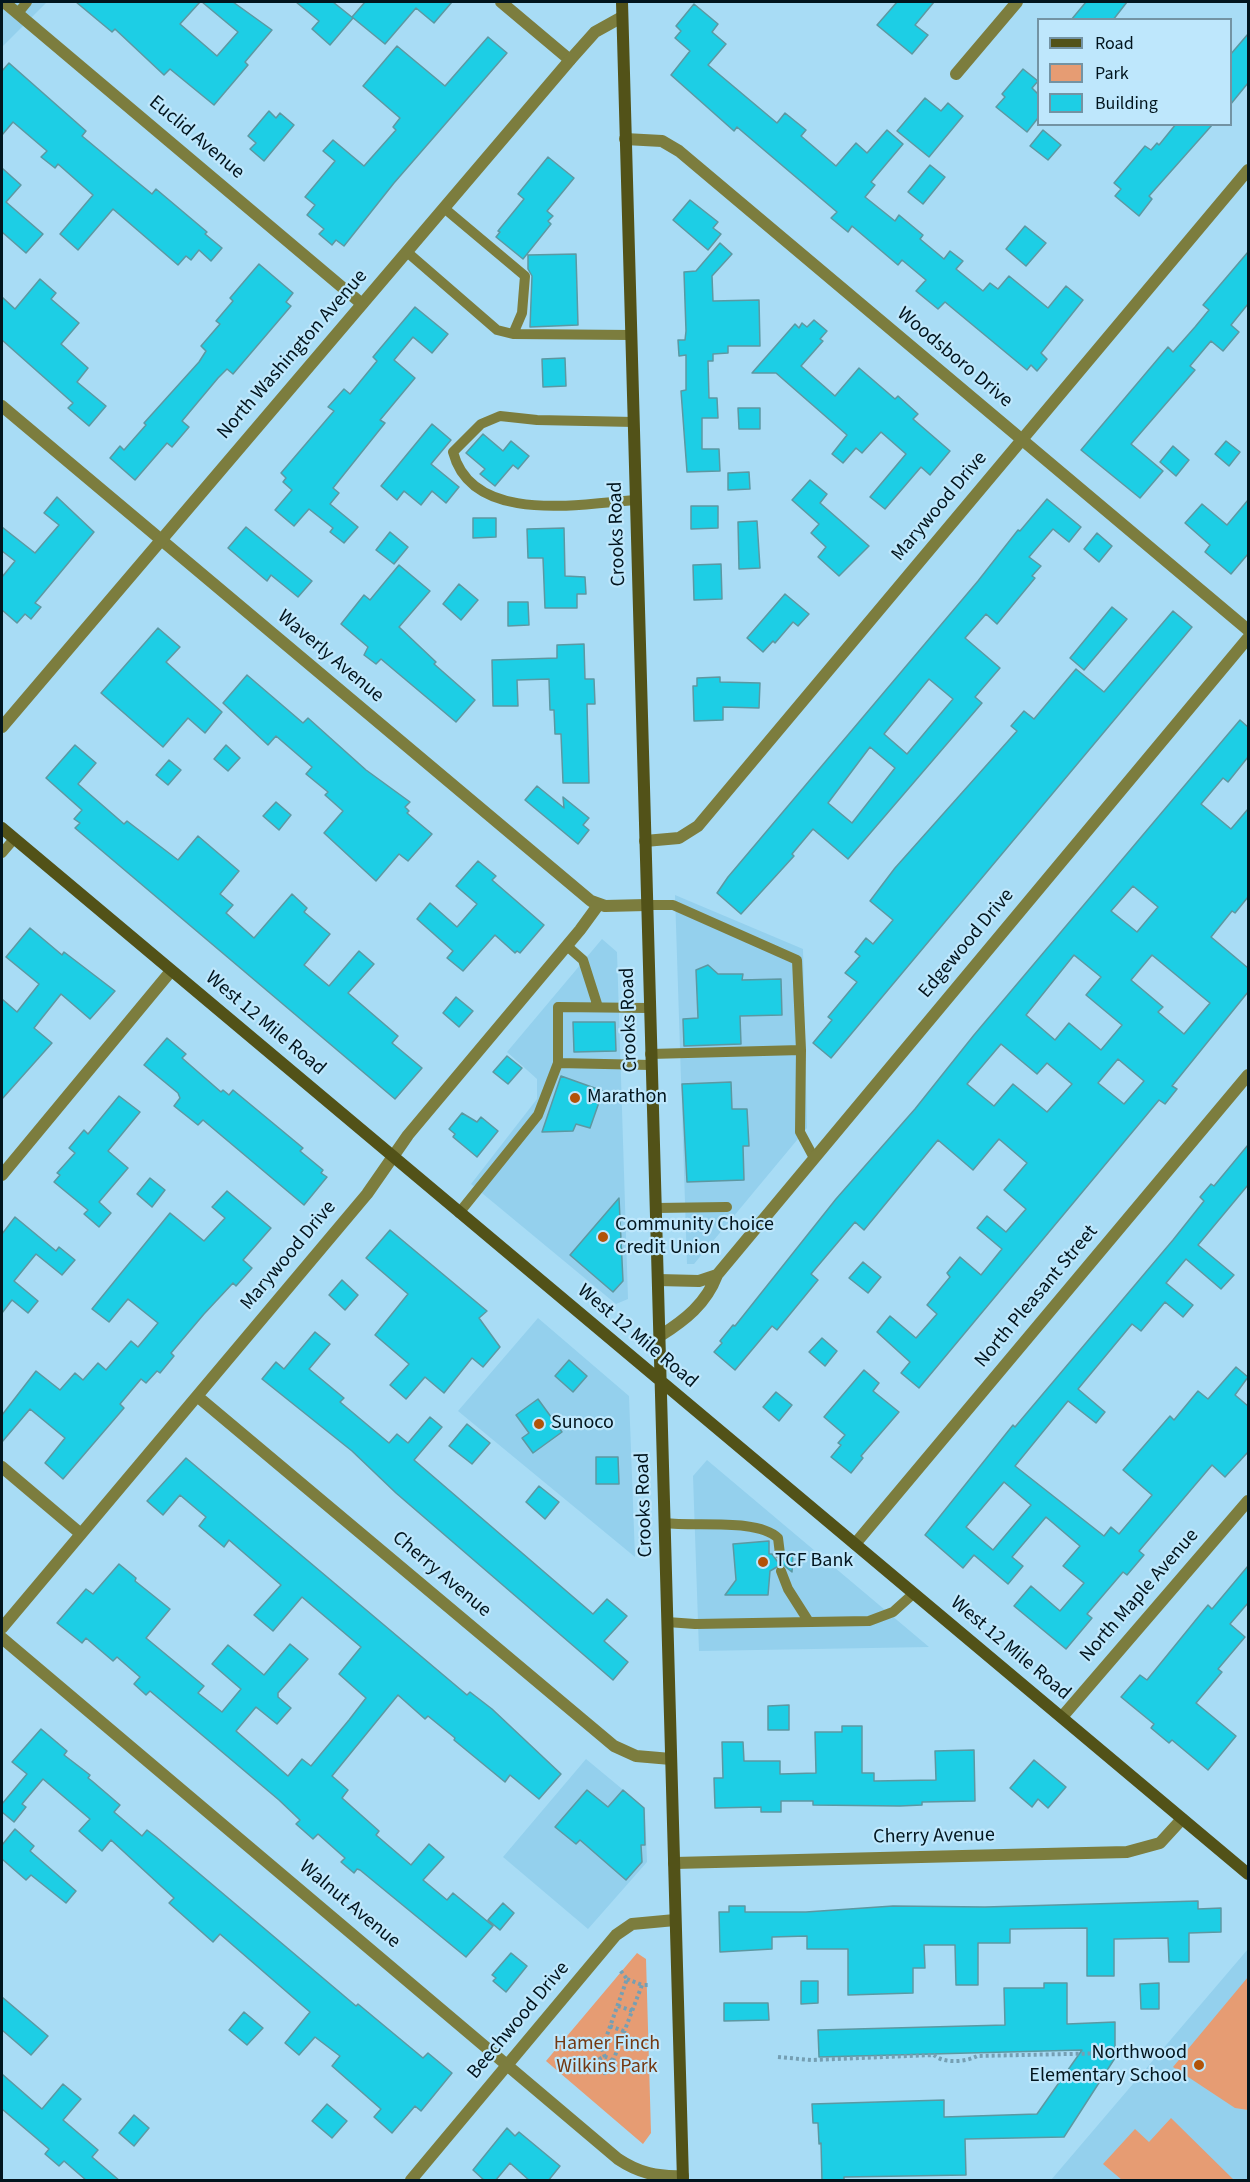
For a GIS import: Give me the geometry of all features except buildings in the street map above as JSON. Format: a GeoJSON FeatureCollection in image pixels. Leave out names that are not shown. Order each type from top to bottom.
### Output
{"type":"FeatureCollection","features":[{"type":"Feature","properties":{"kind":"main road","name":"Crooks Road"},"geometry":{"type":"LineString","coordinates":[[622,2],[683,2178]]}},
{"type":"Feature","properties":{"kind":"main road","name":"West 12 Mile Road"},"geometry":{"type":"LineString","coordinates":[[2,828],[1248,1874]]}},
{"type":"Feature","properties":{"kind":"street","name":"Euclid Avenue"},"geometry":{"type":"LineString","coordinates":[[4,2],[362,304]]}},
{"type":"Feature","properties":{"kind":"street"},"geometry":{"type":"LineString","coordinates":[[501,2],[570,60]]}},
{"type":"Feature","properties":{"kind":"street"},"geometry":{"type":"LineString","coordinates":[[956,74],[1017,2]]}},
{"type":"Feature","properties":{"kind":"street","name":"North Washington Avenue"},"geometry":{"type":"LineString","coordinates":[[2,728],[570,60],[595,32],[622,17]]}},
{"type":"Feature","properties":{"kind":"street","name":"Woodsboro Drive"},"geometry":{"type":"LineString","coordinates":[[625,139],[662,141],[679,151],[1248,630]]}},
{"type":"Feature","properties":{"kind":"street","name":"Marywood Drive"},"geometry":{"type":"LineString","coordinates":[[645,841],[679,838],[698,826],[1248,170]]}},
{"type":"Feature","properties":{"kind":"street","name":"Waverly Avenue"},"geometry":{"type":"LineString","coordinates":[[2,406],[581,893],[598,904]]}},
{"type":"Feature","properties":{"kind":"street","name":"Edgewood Drive"},"geometry":{"type":"LineString","coordinates":[[660,1336],[687,1319],[711,1291],[717,1275],[1248,638]]}},
{"type":"Feature","properties":{"kind":"street"},"geometry":{"type":"LineString","coordinates":[[598,904],[646,905]]}},
{"type":"Feature","properties":{"kind":"street","name":"Marywood Drive"},"geometry":{"type":"LineString","coordinates":[[2,1628],[367,1194],[408,1135],[567,946],[598,904]]}},
{"type":"Feature","properties":{"kind":"street"},"geometry":{"type":"LineString","coordinates":[[2,1175],[171,971]]}},
{"type":"Feature","properties":{"kind":"street","name":"North Pleasant Street"},"geometry":{"type":"LineString","coordinates":[[855,1544],[1248,1075]]}},
{"type":"Feature","properties":{"kind":"street"},"geometry":{"type":"LineString","coordinates":[[658,1280],[699,1281],[717,1275]]}},
{"type":"Feature","properties":{"kind":"street","name":"Cherry Avenue"},"geometry":{"type":"LineString","coordinates":[[197,1396],[614,1746],[636,1756],[671,1760]]}},
{"type":"Feature","properties":{"kind":"street"},"geometry":{"type":"LineString","coordinates":[[2,1467],[81,1534]]}},
{"type":"Feature","properties":{"kind":"street","name":"North Maple Avenue"},"geometry":{"type":"LineString","coordinates":[[1062,1718],[1248,1501]]}},
{"type":"Feature","properties":{"kind":"street","name":"Walnut Avenue"},"geometry":{"type":"LineString","coordinates":[[2,1638],[631,2168],[655,2175],[683,2178]]}},
{"type":"Feature","properties":{"kind":"street","name":"Cherry Avenue"},"geometry":{"type":"LineString","coordinates":[[674,1863],[1127,1852],[1160,1843],[1182,1819]]}},
{"type":"Feature","properties":{"kind":"street","name":"Beechwood Drive"},"geometry":{"type":"LineString","coordinates":[[411,2181],[624,1928],[640,1922],[675,1920]]}},
{"type":"Feature","properties":{"kind":"lane"},"geometry":{"type":"LineString","coordinates":[[18,13],[27,2]]}},
{"type":"Feature","properties":{"kind":"lane"},"geometry":{"type":"LineString","coordinates":[[444,208],[525,276],[522,314],[513,334]]}},
{"type":"Feature","properties":{"kind":"lane"},"geometry":{"type":"LineString","coordinates":[[407,252],[497,330],[513,334],[632,335]]}},
{"type":"Feature","properties":{"kind":"lane"},"geometry":{"type":"LineString","coordinates":[[634,422],[537,420],[500,416],[481,424],[453,452],[466,480],[497,499],[523,505],[636,500]]}},
{"type":"Feature","properties":{"kind":"lane"},"geometry":{"type":"LineString","coordinates":[[2,853],[14,839]]}},
{"type":"Feature","properties":{"kind":"lane"},"geometry":{"type":"LineString","coordinates":[[646,905],[673,905],[682,908],[797,960],[801,1050],[800,1132],[814,1158]]}},
{"type":"Feature","properties":{"kind":"lane"},"geometry":{"type":"LineString","coordinates":[[567,946],[583,960],[598,1007]]}},
{"type":"Feature","properties":{"kind":"lane"},"geometry":{"type":"LineString","coordinates":[[459,1213],[538,1115],[558,1063],[558,1007],[649,1008]]}},
{"type":"Feature","properties":{"kind":"lane"},"geometry":{"type":"LineString","coordinates":[[558,1063],[651,1060],[801,1050]]}},
{"type":"Feature","properties":{"kind":"lane"},"geometry":{"type":"LineString","coordinates":[[656,1208],[727,1207]]}},
{"type":"Feature","properties":{"kind":"lane"},"geometry":{"type":"LineString","coordinates":[[665,1523],[693,1526],[756,1526],[770,1530],[778,1538],[780,1554]]}},
{"type":"Feature","properties":{"kind":"lane"},"geometry":{"type":"LineString","coordinates":[[781,1571],[788,1589],[809,1622]]}},
{"type":"Feature","properties":{"kind":"lane"},"geometry":{"type":"LineString","coordinates":[[667,1622],[695,1624],[869,1621],[893,1612],[913,1594]]}},
{"type":"Feature","properties":{"kind":"path"},"geometry":{"type":"LineString","coordinates":[[620,1970],[627,1979],[642,1985],[650,1985]]}},
{"type":"Feature","properties":{"kind":"path"},"geometry":{"type":"LineString","coordinates":[[613,2061],[605,2057],[602,2049],[627,1979]]}},
{"type":"Feature","properties":{"kind":"path"},"geometry":{"type":"LineString","coordinates":[[605,2057],[597,2062],[601,2072],[612,2070],[613,2061],[626,2032],[642,1985]]}},
{"type":"Feature","properties":{"kind":"path"},"geometry":{"type":"LineString","coordinates":[[618,2006],[633,2011]]}},
{"type":"Feature","properties":{"kind":"path"},"geometry":{"type":"LineString","coordinates":[[610,2026],[626,2032]]}},
{"type":"Feature","properties":{"kind":"path"},"geometry":{"type":"LineString","coordinates":[[778,2057],[811,2060],[934,2055],[940,2060],[969,2060],[977,2056],[1113,2053]]}},
{"type":"Feature","properties":{"kind":"shaded area"},"geometry":{"type":"Polygon","coordinates":[[[2,2],[47,2],[2,47],[2,2]]]}},
{"type":"Feature","properties":{"kind":"shaded area"},"geometry":{"type":"Polygon","coordinates":[[[675,895],[803,949],[807,1128],[694,1264],[687,1264],[675,895]]]}},
{"type":"Feature","properties":{"kind":"shaded area"},"geometry":{"type":"Polygon","coordinates":[[[602,939],[617,952],[628,1299],[616,1304],[471,1184],[537,1099],[537,1079],[507,1052],[602,939]]]}},
{"type":"Feature","properties":{"kind":"shaded area"},"geometry":{"type":"Polygon","coordinates":[[[538,1318],[629,1396],[635,1557],[458,1411],[538,1318]]]}},
{"type":"Feature","properties":{"kind":"shaded area"},"geometry":{"type":"Polygon","coordinates":[[[707,1460],[929,1647],[699,1651],[693,1476],[707,1460]]]}},
{"type":"Feature","properties":{"kind":"shaded area"},"geometry":{"type":"Polygon","coordinates":[[[586,1759],[645,1808],[647,1862],[588,1929],[503,1857],[586,1759]]]}},
{"type":"Feature","properties":{"kind":"shaded area","name":"Northwood Elementary School"},"geometry":{"type":"Polygon","coordinates":[[[1248,1949],[1248,2180],[1051,2180],[1248,1949]]]}},
{"type":"Feature","properties":{"kind":"green space","name":"Hamer Finch Wilkins Park"},"geometry":{"type":"Polygon","coordinates":[[[637,1953],[646,1959],[651,2133],[643,2144],[546,2061],[637,1953]]]}},
{"type":"Feature","properties":{"kind":"green space"},"geometry":{"type":"Polygon","coordinates":[[[1248,1977],[1248,2110],[1235,2108],[1173,2067],[1248,1977]]]}},
{"type":"Feature","properties":{"kind":"green space"},"geometry":{"type":"Polygon","coordinates":[[[1171,2118],[1234,2180],[1122,2180],[1103,2164],[1135,2129],[1149,2142],[1171,2118]]]}},
{"type":"Feature","properties":{"kind":"place","name":"Marathon"},"geometry":{"type":"Point","coordinates":[575,1098]}},
{"type":"Feature","properties":{"kind":"place","name":"Community Choice Credit Union"},"geometry":{"type":"Point","coordinates":[603,1237]}},
{"type":"Feature","properties":{"kind":"place","name":"Sunoco"},"geometry":{"type":"Point","coordinates":[539,1424]}},
{"type":"Feature","properties":{"kind":"place","name":"TCF Bank"},"geometry":{"type":"Point","coordinates":[763,1562]}},
{"type":"Feature","properties":{"kind":"place","name":"Northwood Elementary School"},"geometry":{"type":"Point","coordinates":[1199,2065]}}]}
